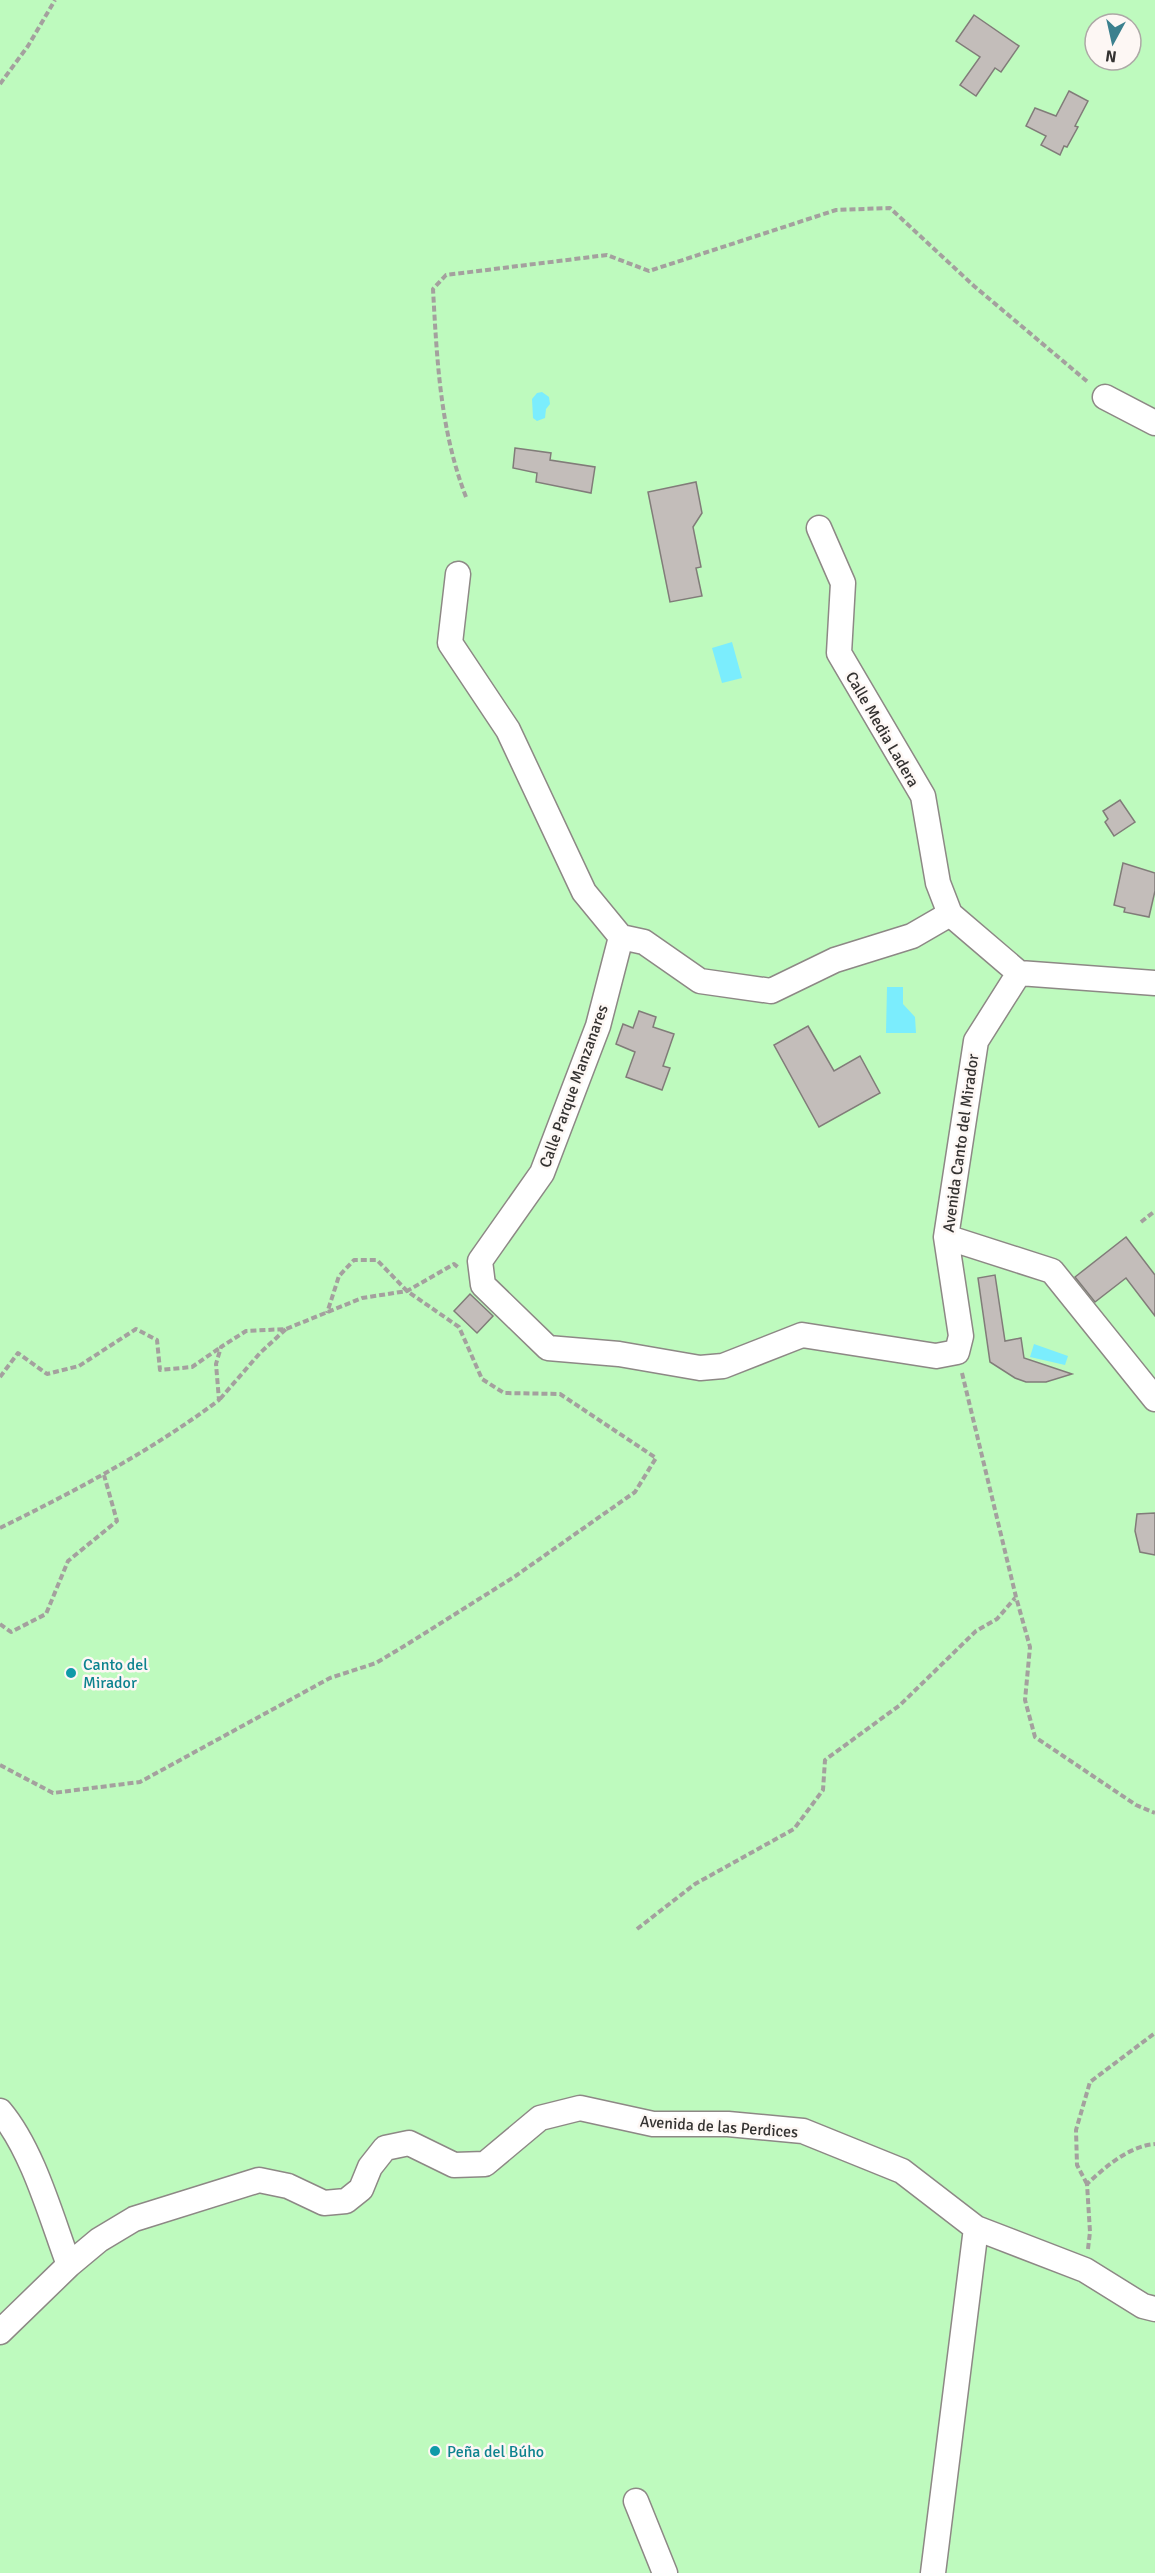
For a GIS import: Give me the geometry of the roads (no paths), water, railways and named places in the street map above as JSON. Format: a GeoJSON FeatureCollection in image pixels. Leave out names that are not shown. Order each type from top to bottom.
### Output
{"type":"FeatureCollection","features":[{"type":"Feature","properties":{"kind":"street"},"geometry":{"type":"LineString","coordinates":[[1105,397],[1155,423]]}},
{"type":"Feature","properties":{"kind":"street","name":"Calle Media Ladera"},"geometry":{"type":"LineString","coordinates":[[819,528],[843,583],[839,653],[923,796],[938,883],[950,914],[1019,973]]}},
{"type":"Feature","properties":{"kind":"street"},"geometry":{"type":"LineString","coordinates":[[458,574],[450,643],[508,730],[584,892],[621,936],[644,942],[700,981],[771,991],[835,960],[912,936],[950,914]]}},
{"type":"Feature","properties":{"kind":"street","name":"Calle Parque Manzanares"},"geometry":{"type":"LineString","coordinates":[[621,936],[598,1026],[542,1173],[480,1261],[483,1285],[548,1348],[619,1354],[700,1368],[723,1366],[802,1335],[936,1356],[957,1352]]}},
{"type":"Feature","properties":{"kind":"street"},"geometry":{"type":"LineString","coordinates":[[1019,973],[1155,983]]}},
{"type":"Feature","properties":{"kind":"street","name":"Avenida Canto del Mirador"},"geometry":{"type":"LineString","coordinates":[[957,1352],[961,1336],[945,1237],[975,1041],[1019,973]]}},
{"type":"Feature","properties":{"kind":"street"},"geometry":{"type":"LineString","coordinates":[[945,1237],[1052,1271],[1155,1399]]}},
{"type":"Feature","properties":{"kind":"street","name":"Avenida de las Perdices"},"geometry":{"type":"LineString","coordinates":[[0,2332],[69,2265],[99,2240],[134,2219],[259,2180],[288,2186],[324,2203],[346,2201],[361,2188],[370,2167],[385,2148],[409,2143],[454,2165],[485,2164],[540,2118],[580,2108],[653,2124],[728,2124],[803,2131],[902,2171],[976,2228],[1085,2270],[1143,2306],[1155,2309]]}},
{"type":"Feature","properties":{"kind":"street"},"geometry":{"type":"LineString","coordinates":[[0,2111],[7,2119],[35,2173],[69,2265]]}},
{"type":"Feature","properties":{"kind":"street"},"geometry":{"type":"LineString","coordinates":[[933,2573],[976,2228]]}},
{"type":"Feature","properties":{"kind":"street"},"geometry":{"type":"LineString","coordinates":[[636,2501],[665,2573]]}},
{"type":"Feature","properties":{"kind":"water"},"geometry":{"type":"Polygon","coordinates":[[[542,392],[549,397],[550,404],[546,409],[545,418],[537,421],[533,418],[532,399],[537,393],[542,392]]]}},
{"type":"Feature","properties":{"kind":"water"},"geometry":{"type":"Polygon","coordinates":[[[732,642],[742,678],[722,683],[712,648],[732,642]]]}},
{"type":"Feature","properties":{"kind":"water"},"geometry":{"type":"Polygon","coordinates":[[[887,987],[903,987],[903,1004],[915,1017],[916,1033],[886,1033],[887,987]]]}},
{"type":"Feature","properties":{"kind":"water"},"geometry":{"type":"Polygon","coordinates":[[[1034,1344],[1068,1356],[1065,1365],[1030,1357],[1034,1344]]]}},
{"type":"Feature","properties":{"kind":"place","name":"Canto del Mirador"},"geometry":{"type":"Point","coordinates":[71,1673]}},
{"type":"Feature","properties":{"kind":"place","name":"Peña del Búho"},"geometry":{"type":"Point","coordinates":[435,2451]}}]}
